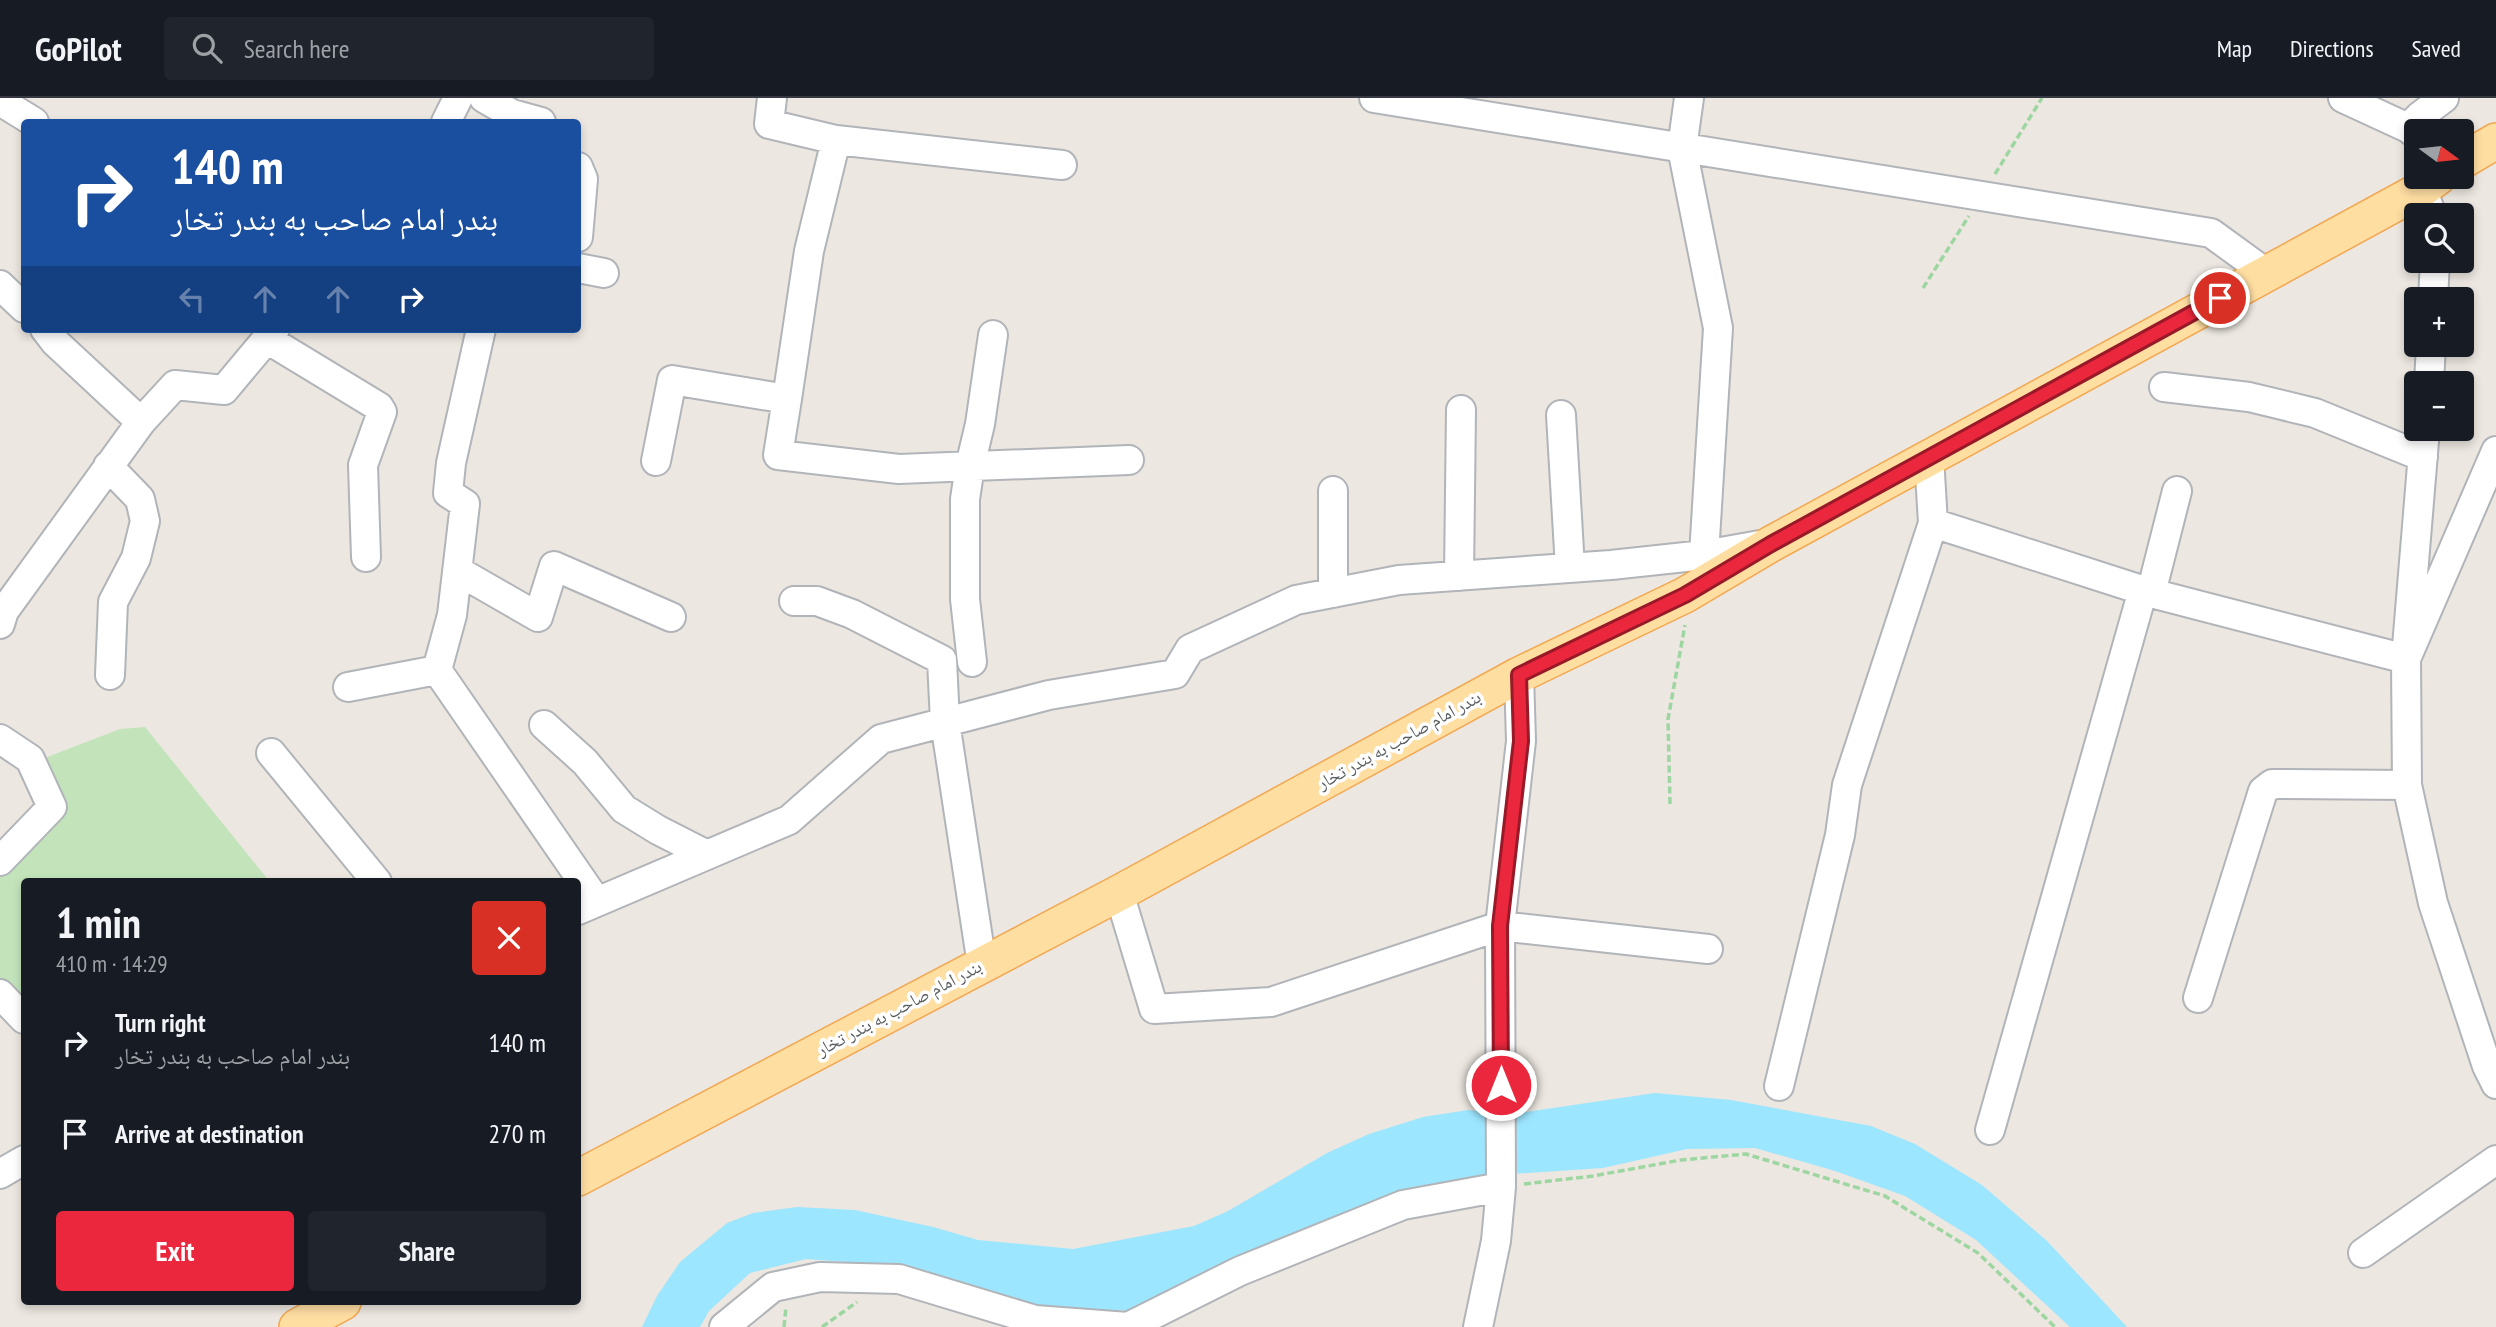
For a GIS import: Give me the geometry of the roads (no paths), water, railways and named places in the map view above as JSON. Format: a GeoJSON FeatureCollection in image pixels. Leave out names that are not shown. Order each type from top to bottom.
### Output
{"type":"FeatureCollection","features":[{"type":"Feature","properties":{"kind":"main road"},"geometry":{"type":"LineString","coordinates":[[2474,154],[2496,141]]}},
{"type":"Feature","properties":{"kind":"main road","name":"بندر امام صاحب به بندر تخار"},"geometry":{"type":"LineString","coordinates":[[581,1176],[1119,893],[1519,675],[1685,595],[1771,544],[2266,273],[2431,194]]}},
{"type":"Feature","properties":{"kind":"main road"},"geometry":{"type":"LineString","coordinates":[[297,1327],[337,1305]]}},
{"type":"Feature","properties":{"kind":"street"},"geometry":{"type":"LineString","coordinates":[[448,119],[458,98]]}},
{"type":"Feature","properties":{"kind":"street"},"geometry":{"type":"LineString","coordinates":[[484,98],[512,114],[530,119]]}},
{"type":"Feature","properties":{"kind":"street"},"geometry":{"type":"LineString","coordinates":[[772,98],[769,124],[836,140],[1062,165]]}},
{"type":"Feature","properties":{"kind":"street"},"geometry":{"type":"LineString","coordinates":[[1374,98],[2211,233],[2266,273]]}},
{"type":"Feature","properties":{"kind":"street"},"geometry":{"type":"LineString","coordinates":[[1689,98],[1682,148],[1718,328],[1704,555]]}},
{"type":"Feature","properties":{"kind":"street"},"geometry":{"type":"LineString","coordinates":[[2343,98],[2404,127]]}},
{"type":"Feature","properties":{"kind":"street"},"geometry":{"type":"LineString","coordinates":[[2419,119],[2444,98]]}},
{"type":"Feature","properties":{"kind":"street"},"geometry":{"type":"LineString","coordinates":[[0,101],[29,119]]}},
{"type":"Feature","properties":{"kind":"street"},"geometry":{"type":"LineString","coordinates":[[836,140],[809,251],[778,455],[899,469],[1129,460]]}},
{"type":"Feature","properties":{"kind":"street"},"geometry":{"type":"LineString","coordinates":[[581,174],[581,202]]}},
{"type":"Feature","properties":{"kind":"street"},"geometry":{"type":"LineString","coordinates":[[0,285],[21,304]]}},
{"type":"Feature","properties":{"kind":"street"},"geometry":{"type":"LineString","coordinates":[[48,333],[141,422]]}},
{"type":"Feature","properties":{"kind":"street"},"geometry":{"type":"LineString","coordinates":[[480,333],[451,463],[447,493],[465,504],[452,615],[437,670],[569,878]]}},
{"type":"Feature","properties":{"kind":"street"},"geometry":{"type":"LineString","coordinates":[[0,624],[4,611],[108,466],[141,422],[174,385],[224,390],[271,334],[379,407],[382,412],[363,465],[366,558]]}},
{"type":"Feature","properties":{"kind":"street"},"geometry":{"type":"LineString","coordinates":[[972,662],[965,599],[965,499],[980,424],[993,335]]}},
{"type":"Feature","properties":{"kind":"street"},"geometry":{"type":"LineString","coordinates":[[656,461],[672,380],[787,399]]}},
{"type":"Feature","properties":{"kind":"street"},"geometry":{"type":"LineString","coordinates":[[2164,387],[2249,397],[2315,413],[2423,457]]}},
{"type":"Feature","properties":{"kind":"street"},"geometry":{"type":"LineString","coordinates":[[1459,576],[1461,410]]}},
{"type":"Feature","properties":{"kind":"street"},"geometry":{"type":"LineString","coordinates":[[1561,415],[1570,568]]}},
{"type":"Feature","properties":{"kind":"street"},"geometry":{"type":"LineString","coordinates":[[2424,441],[2406,659],[2407,785],[2433,903],[2487,1066],[2496,1084]]}},
{"type":"Feature","properties":{"kind":"street"},"geometry":{"type":"LineString","coordinates":[[2406,659],[2496,451]]}},
{"type":"Feature","properties":{"kind":"street"},"geometry":{"type":"LineString","coordinates":[[1779,1086],[1840,835],[1847,785],[1933,523],[1929,457]]}},
{"type":"Feature","properties":{"kind":"street"},"geometry":{"type":"LineString","coordinates":[[108,466],[140,499],[145,521],[135,558],[113,602],[110,675]]}},
{"type":"Feature","properties":{"kind":"street"},"geometry":{"type":"LineString","coordinates":[[1333,491],[1333,593]]}},
{"type":"Feature","properties":{"kind":"street"},"geometry":{"type":"LineString","coordinates":[[1990,1130],[2176,491]]}},
{"type":"Feature","properties":{"kind":"street"},"geometry":{"type":"LineString","coordinates":[[1933,523],[2147,591],[2406,659]]}},
{"type":"Feature","properties":{"kind":"street"},"geometry":{"type":"LineString","coordinates":[[587,906],[789,821],[881,738],[1049,695],[1175,674],[1190,649],[1296,600],[1399,580],[1570,568],[1704,555],[1771,544]]}},
{"type":"Feature","properties":{"kind":"street"},"geometry":{"type":"LineString","coordinates":[[458,571],[538,617],[554,566],[671,617]]}},
{"type":"Feature","properties":{"kind":"street"},"geometry":{"type":"LineString","coordinates":[[794,601],[817,601],[852,614],[942,660],[945,722],[982,965]]}},
{"type":"Feature","properties":{"kind":"street"},"geometry":{"type":"LineString","coordinates":[[348,687],[437,670]]}},
{"type":"Feature","properties":{"kind":"street"},"geometry":{"type":"LineString","coordinates":[[1478,1326],[1496,1241],[1501,1186],[1500,926],[1521,741],[1519,675]]}},
{"type":"Feature","properties":{"kind":"street"},"geometry":{"type":"LineString","coordinates":[[544,724],[585,762],[624,809],[707,855]]}},
{"type":"Feature","properties":{"kind":"street"},"geometry":{"type":"LineString","coordinates":[[0,739],[30,758],[52,807],[0,861]]}},
{"type":"Feature","properties":{"kind":"street"},"geometry":{"type":"LineString","coordinates":[[271,753],[374,878]]}},
{"type":"Feature","properties":{"kind":"street"},"geometry":{"type":"LineString","coordinates":[[2198,998],[2263,791],[2272,784],[2407,785]]}},
{"type":"Feature","properties":{"kind":"street"},"geometry":{"type":"LineString","coordinates":[[1119,893],[1154,1009],[1270,1002],[1500,926],[1708,949]]}},
{"type":"Feature","properties":{"kind":"street"},"geometry":{"type":"LineString","coordinates":[[0,995],[21,1016]]}},
{"type":"Feature","properties":{"kind":"street"},"geometry":{"type":"LineString","coordinates":[[2363,1253],[2496,1160]]}},
{"type":"Feature","properties":{"kind":"street"},"geometry":{"type":"LineString","coordinates":[[0,1174],[21,1162]]}},
{"type":"Feature","properties":{"kind":"street"},"geometry":{"type":"LineString","coordinates":[[724,1327],[773,1287],[820,1277],[899,1279],[1035,1320],[1128,1327],[1240,1271],[1403,1205],[1501,1186]]}},
{"type":"Feature","properties":{"kind":"water"},"geometry":{"type":"Polygon","coordinates":[[[1655,1093],[1731,1100],[1871,1126],[1915,1144],[1982,1185],[2047,1241],[2127,1327],[2070,1327],[1976,1240],[1905,1196],[1835,1171],[1755,1148],[1687,1149],[1603,1168],[1482,1176],[1403,1191],[1327,1220],[1146,1310],[1038,1312],[918,1272],[859,1263],[806,1259],[750,1273],[709,1311],[700,1327],[642,1327],[657,1296],[680,1262],[727,1223],[753,1213],[797,1207],[855,1210],[978,1240],[1073,1249],[1194,1226],[1228,1211],[1327,1153],[1369,1134],[1423,1117],[1468,1110],[1512,1114],[1655,1093]]]}}]}
